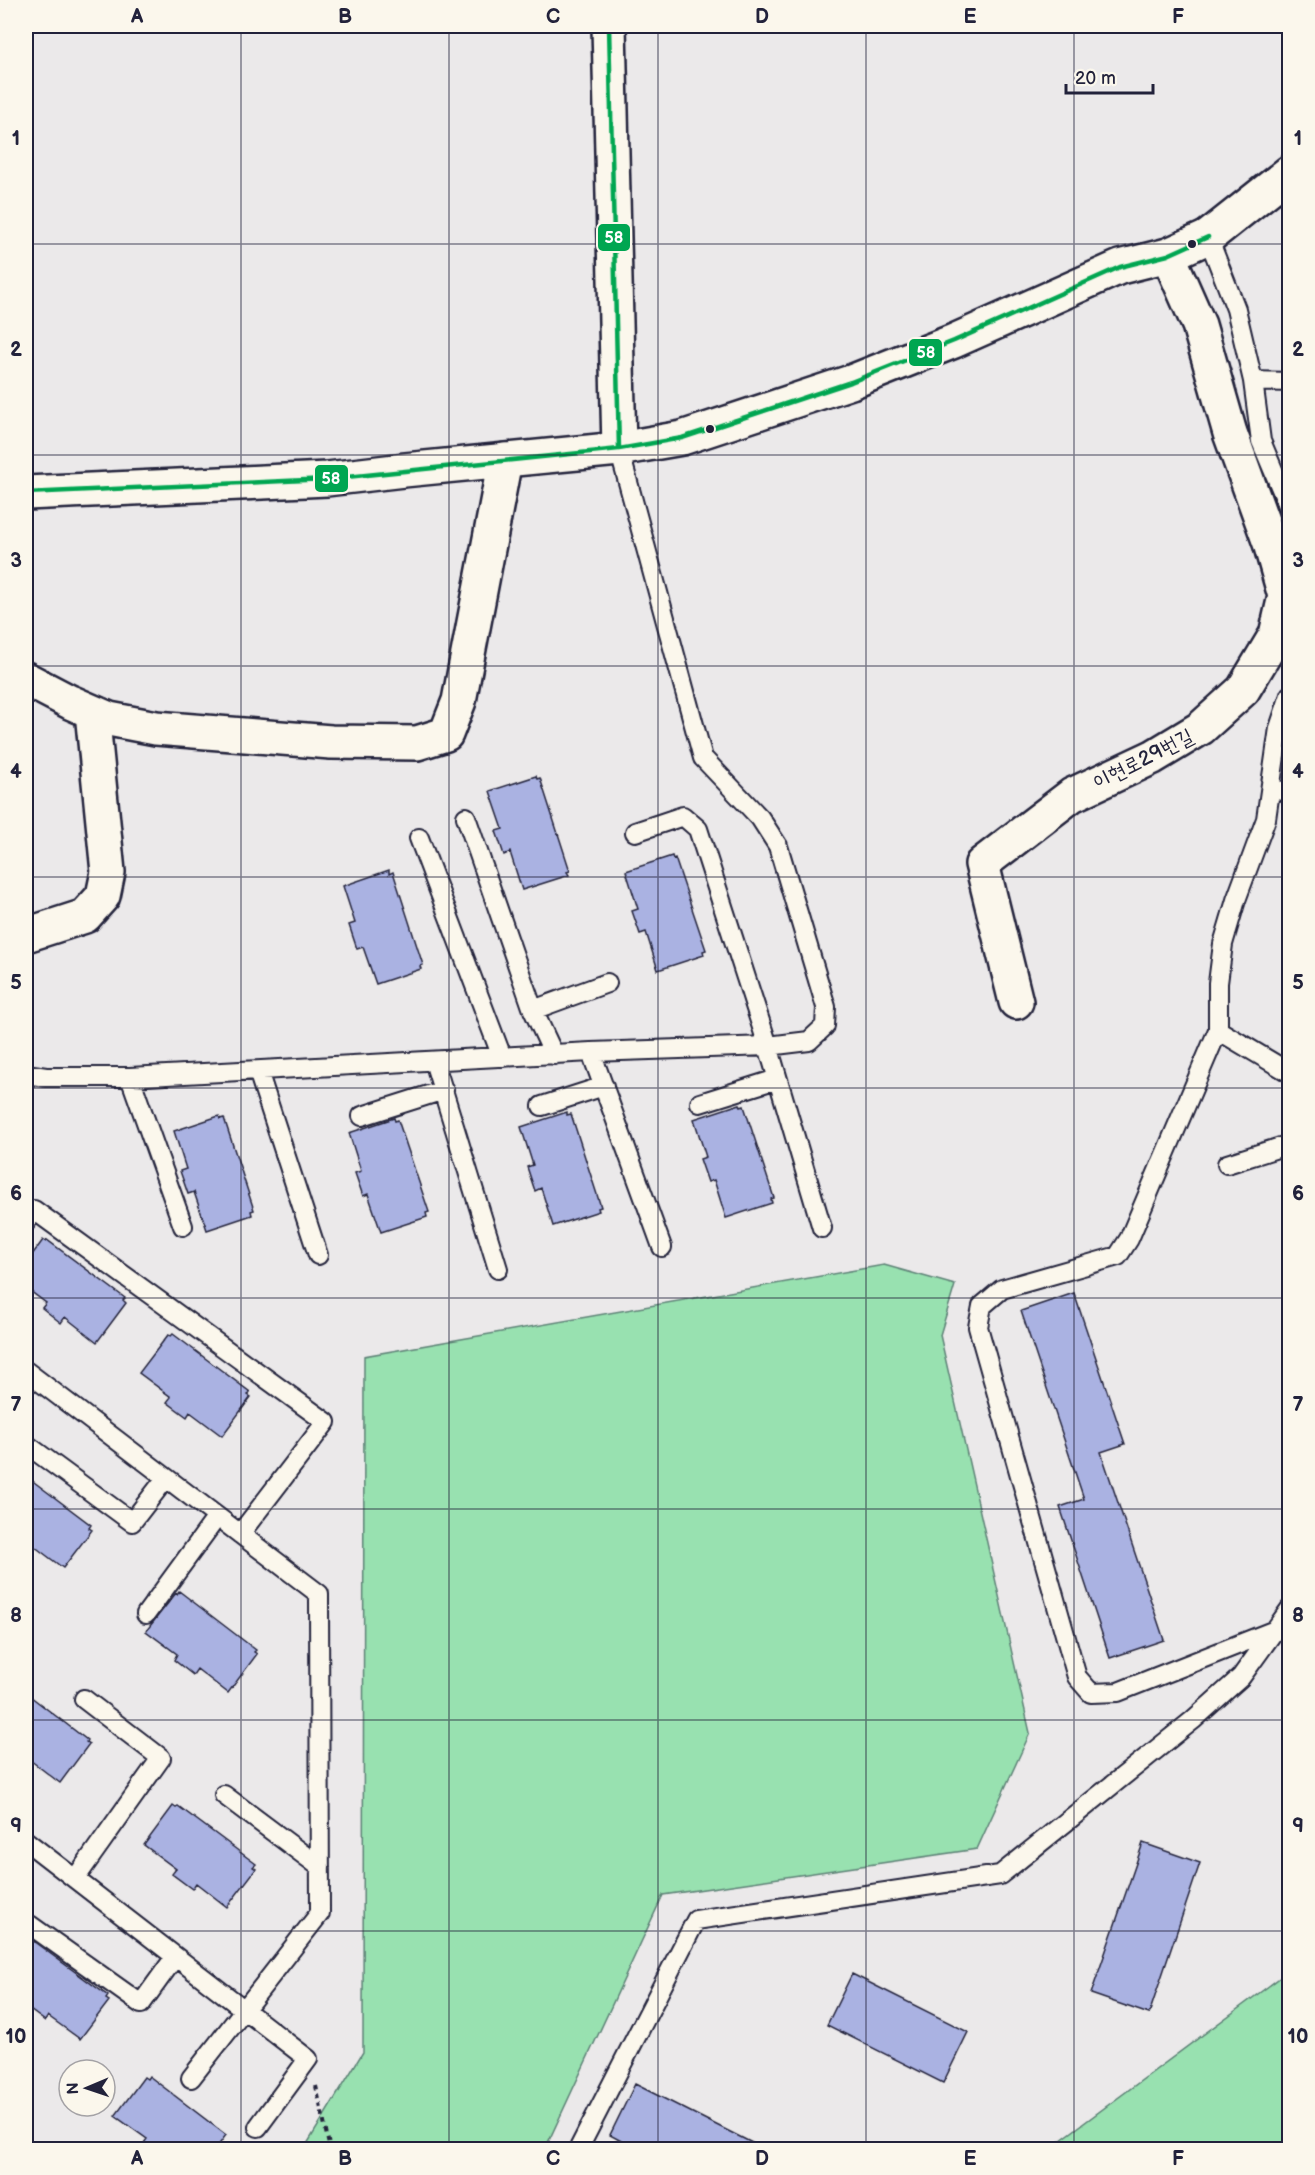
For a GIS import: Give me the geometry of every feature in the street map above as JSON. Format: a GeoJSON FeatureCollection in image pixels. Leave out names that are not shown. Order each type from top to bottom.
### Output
{"type":"FeatureCollection","features":[{"type":"Feature","properties":{"kind":"street"},"geometry":{"type":"LineString","coordinates":[[609,26],[619,449]]}},
{"type":"Feature","properties":{"kind":"street"},"geometry":{"type":"LineString","coordinates":[[26,493],[327,479],[619,449],[682,438],[841,385],[954,341],[1120,267],[1168,255],[1208,237],[1290,172]]}},
{"type":"Feature","properties":{"kind":"street","name":"이현로29번길"},"geometry":{"type":"LineString","coordinates":[[1016,1002],[982,864],[1072,795],[1153,757],[1201,728],[1243,690],[1276,635],[1285,596],[1270,543],[1230,433],[1199,325],[1168,255]]}},
{"type":"Feature","properties":{"kind":"street"},"geometry":{"type":"LineString","coordinates":[[26,680],[109,719],[156,728],[331,742],[417,743],[446,734],[459,701],[505,460]]}},
{"type":"Feature","properties":{"kind":"street"},"geometry":{"type":"LineString","coordinates":[[26,935],[85,916],[103,896],[108,872],[92,712]]}},
{"type":"Feature","properties":{"kind":"lane"},"geometry":{"type":"LineString","coordinates":[[1208,237],[1236,309],[1252,381],[1261,441],[1290,510]]}},
{"type":"Feature","properties":{"kind":"lane"},"geometry":{"type":"LineString","coordinates":[[1252,381],[1290,382]]}},
{"type":"Feature","properties":{"kind":"lane"},"geometry":{"type":"LineString","coordinates":[[26,1074],[46,1077],[130,1077],[591,1052],[768,1046],[809,1041],[825,1026],[826,1007],[778,846],[760,818],[703,758],[619,449]]}},
{"type":"Feature","properties":{"kind":"lane"},"geometry":{"type":"LineString","coordinates":[[1275,1630],[1118,1692],[1092,1693],[1084,1685],[1077,1677],[978,1327],[982,1306],[1002,1289],[1118,1256],[1129,1239],[1218,1030],[1218,983],[1223,944],[1236,900],[1266,819],[1279,728],[1290,695]]}},
{"type":"Feature","properties":{"kind":"lane"},"geometry":{"type":"LineString","coordinates":[[1271,789],[1290,792]]}},
{"type":"Feature","properties":{"kind":"lane"},"geometry":{"type":"LineString","coordinates":[[635,832],[683,816],[698,829],[768,1046],[822,1228]]}},
{"type":"Feature","properties":{"kind":"lane"},"geometry":{"type":"LineString","coordinates":[[466,817],[533,1010],[554,1055]]}},
{"type":"Feature","properties":{"kind":"lane"},"geometry":{"type":"LineString","coordinates":[[419,838],[502,1057]]}},
{"type":"Feature","properties":{"kind":"lane"},"geometry":{"type":"LineString","coordinates":[[533,1010],[607,983]]}},
{"type":"Feature","properties":{"kind":"lane"},"geometry":{"type":"LineString","coordinates":[[1218,1030],[1289,1072]]}},
{"type":"Feature","properties":{"kind":"lane"},"geometry":{"type":"LineString","coordinates":[[591,1052],[662,1247]]}},
{"type":"Feature","properties":{"kind":"lane"},"geometry":{"type":"LineString","coordinates":[[434,1061],[498,1269]]}},
{"type":"Feature","properties":{"kind":"lane"},"geometry":{"type":"LineString","coordinates":[[258,1071],[318,1255]]}},
{"type":"Feature","properties":{"kind":"lane"},"geometry":{"type":"LineString","coordinates":[[130,1077],[183,1226]]}},
{"type":"Feature","properties":{"kind":"lane"},"geometry":{"type":"LineString","coordinates":[[700,1103],[777,1079]]}},
{"type":"Feature","properties":{"kind":"lane"},"geometry":{"type":"LineString","coordinates":[[543,1106],[604,1086]]}},
{"type":"Feature","properties":{"kind":"lane"},"geometry":{"type":"LineString","coordinates":[[362,1116],[444,1090]]}},
{"type":"Feature","properties":{"kind":"lane"},"geometry":{"type":"LineString","coordinates":[[1227,1164],[1290,1144]]}},
{"type":"Feature","properties":{"kind":"lane"},"geometry":{"type":"LineString","coordinates":[[26,1222],[34,1210],[326,1422],[240,1534]]}},
{"type":"Feature","properties":{"kind":"lane"},"geometry":{"type":"LineString","coordinates":[[26,1371],[319,1594],[320,1913],[191,2078]]}},
{"type":"Feature","properties":{"kind":"lane"},"geometry":{"type":"LineString","coordinates":[[26,1444],[132,1522],[166,1478]]}},
{"type":"Feature","properties":{"kind":"lane"},"geometry":{"type":"LineString","coordinates":[[146,1614],[218,1516]]}},
{"type":"Feature","properties":{"kind":"lane"},"geometry":{"type":"LineString","coordinates":[[578,2150],[696,1920],[1000,1875],[1193,1720],[1241,1677],[1290,1610]]}},
{"type":"Feature","properties":{"kind":"lane"},"geometry":{"type":"LineString","coordinates":[[75,1879],[161,1758],[84,1699]]}},
{"type":"Feature","properties":{"kind":"lane"},"geometry":{"type":"LineString","coordinates":[[224,1795],[320,1867]]}},
{"type":"Feature","properties":{"kind":"lane"},"geometry":{"type":"LineString","coordinates":[[26,1841],[308,2059],[258,2127]]}},
{"type":"Feature","properties":{"kind":"lane"},"geometry":{"type":"LineString","coordinates":[[26,1932],[30,1925],[141,2004],[175,1957]]}},
{"type":"Feature","properties":{"kind":"path"},"geometry":{"type":"LineString","coordinates":[[308,2059],[321,2103],[330,2150]]}},
{"type":"Feature","properties":{"kind":"green space"},"geometry":{"type":"Polygon","coordinates":[[[884,1265],[955,1285],[940,1335],[1030,1733],[977,1849],[663,1895],[545,2149],[304,2149],[363,2052],[364,1356],[884,1265]]]}},
{"type":"Feature","properties":{"kind":"green space"},"geometry":{"type":"Polygon","coordinates":[[[1289,1971],[1289,2149],[1049,2149],[1289,1971]]]}},
{"type":"Feature","properties":{"kind":"building"},"geometry":{"type":"Polygon","coordinates":[[[536,776],[537,779],[540,778],[570,871],[567,872],[569,875],[522,890],[510,852],[504,855],[496,831],[503,829],[490,791],[536,776]]]}},
{"type":"Feature","properties":{"kind":"building"},"geometry":{"type":"Polygon","coordinates":[[[672,856],[673,859],[675,858],[706,950],[703,951],[704,955],[658,970],[646,932],[640,934],[632,911],[638,909],[626,871],[672,856]]]}},
{"type":"Feature","properties":{"kind":"building"},"geometry":{"type":"Polygon","coordinates":[[[389,870],[389,874],[393,872],[423,965],[420,966],[421,969],[376,984],[363,947],[357,949],[349,925],[355,923],[343,886],[389,870]]]}},
{"type":"Feature","properties":{"kind":"building"},"geometry":{"type":"Polygon","coordinates":[[[740,1104],[741,1107],[744,1106],[774,1198],[771,1199],[772,1203],[726,1218],[714,1180],[708,1182],[700,1159],[706,1157],[694,1119],[740,1104]]]}},
{"type":"Feature","properties":{"kind":"building"},"geometry":{"type":"Polygon","coordinates":[[[567,1112],[567,1115],[571,1114],[601,1207],[598,1208],[599,1211],[553,1226],[541,1188],[535,1191],[527,1167],[533,1165],[521,1127],[567,1112]]]}},
{"type":"Feature","properties":{"kind":"building"},"geometry":{"type":"Polygon","coordinates":[[[219,1116],[220,1119],[224,1118],[254,1210],[251,1211],[252,1215],[207,1230],[194,1192],[188,1194],[180,1171],[186,1169],[174,1131],[219,1116]]]}},
{"type":"Feature","properties":{"kind":"building"},"geometry":{"type":"Polygon","coordinates":[[[394,1118],[395,1121],[398,1120],[429,1212],[426,1213],[427,1217],[381,1232],[368,1194],[363,1196],[355,1173],[361,1171],[349,1133],[394,1118]]]}},
{"type":"Feature","properties":{"kind":"building"},"geometry":{"type":"Polygon","coordinates":[[[43,1240],[46,1242],[47,1240],[125,1298],[123,1300],[126,1303],[97,1342],[65,1317],[61,1323],[42,1308],[46,1303],[26,1288],[26,1263],[43,1240]]]}},
{"type":"Feature","properties":{"kind":"building"},"geometry":{"type":"Polygon","coordinates":[[[1074,1293],[1125,1444],[1101,1452],[1164,1640],[1110,1658],[1060,1507],[1084,1499],[1021,1311],[1074,1293]]]}},
{"type":"Feature","properties":{"kind":"building"},"geometry":{"type":"Polygon","coordinates":[[[173,1334],[250,1392],[248,1395],[251,1397],[222,1436],[190,1412],[187,1417],[167,1402],[171,1397],[139,1373],[168,1335],[173,1334]]]}},
{"type":"Feature","properties":{"kind":"building"},"geometry":{"type":"Polygon","coordinates":[[[26,1476],[91,1525],[89,1528],[92,1530],[63,1568],[26,1540],[26,1476]]]}},
{"type":"Feature","properties":{"kind":"building"},"geometry":{"type":"Polygon","coordinates":[[[179,1591],[256,1650],[254,1652],[257,1654],[228,1693],[197,1669],[193,1675],[174,1660],[177,1654],[146,1631],[179,1591]]]}},
{"type":"Feature","properties":{"kind":"building"},"geometry":{"type":"Polygon","coordinates":[[[26,1693],[87,1740],[89,1744],[60,1783],[26,1757],[26,1693]]]}},
{"type":"Feature","properties":{"kind":"building"},"geometry":{"type":"Polygon","coordinates":[[[173,1806],[176,1808],[178,1806],[256,1864],[253,1867],[256,1869],[227,1907],[196,1883],[192,1889],[172,1874],[176,1869],[144,1845],[173,1806]]]}},
{"type":"Feature","properties":{"kind":"building"},"geometry":{"type":"Polygon","coordinates":[[[1143,1843],[1200,1863],[1149,2014],[1091,1994],[1143,1843]]]}},
{"type":"Feature","properties":{"kind":"building"},"geometry":{"type":"Polygon","coordinates":[[[33,1941],[108,1996],[106,1999],[109,2001],[80,2039],[48,2016],[45,2021],[26,2007],[26,1943],[33,1941]]]}},
{"type":"Feature","properties":{"kind":"building"},"geometry":{"type":"Polygon","coordinates":[[[852,1974],[968,2032],[943,2083],[827,2025],[852,1974]]]}},
{"type":"Feature","properties":{"kind":"building"},"geometry":{"type":"Polygon","coordinates":[[[149,2076],[226,2135],[215,2150],[139,2150],[147,2139],[117,2117],[117,2113],[144,2077],[147,2079],[149,2076]]]}},
{"type":"Feature","properties":{"kind":"building"},"geometry":{"type":"Polygon","coordinates":[[[635,2084],[766,2150],[638,2150],[610,2135],[635,2084]]]}},
{"type":"Feature","properties":{"kind":"transit line","name":"58"},"geometry":{"type":"LineString","coordinates":[[609,26],[619,449]]}},
{"type":"Feature","properties":{"kind":"transit line","name":"58"},"geometry":{"type":"LineString","coordinates":[[26,493],[327,479],[619,449],[682,438],[851,382],[954,341],[1120,267],[1168,255],[1208,237]]}}]}
